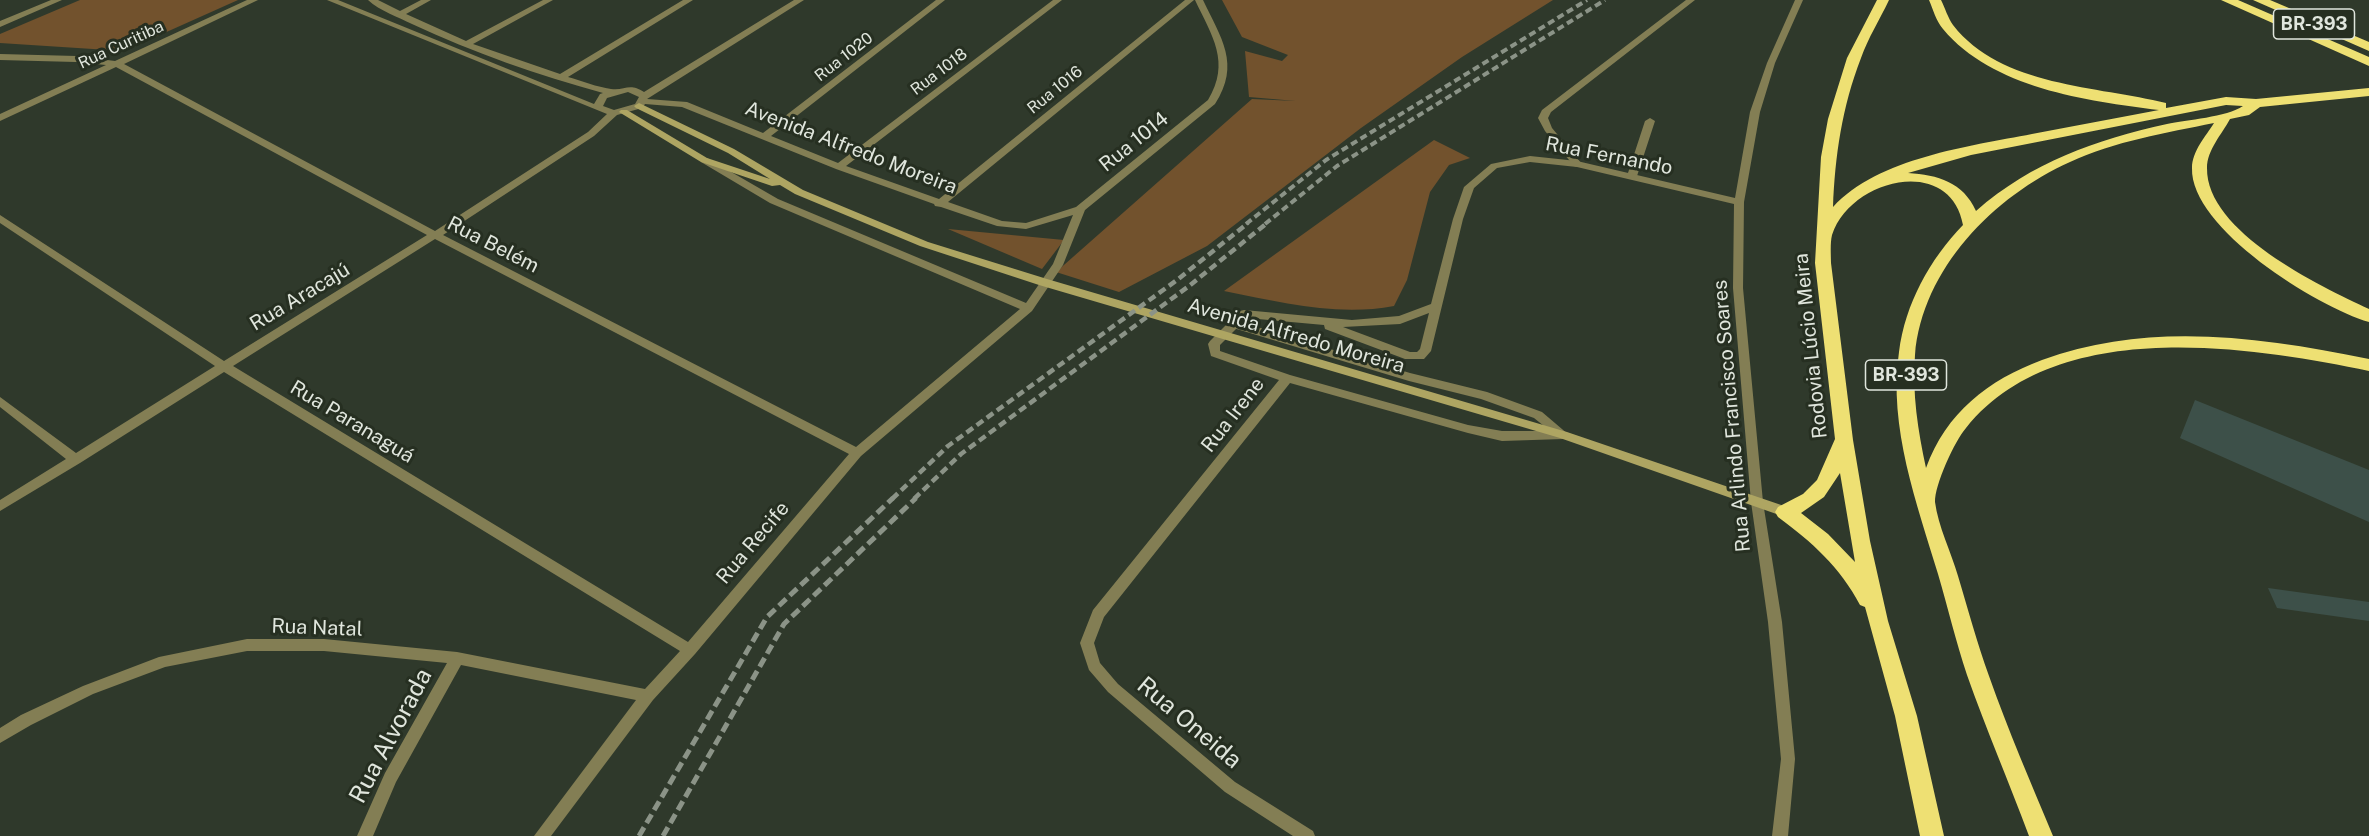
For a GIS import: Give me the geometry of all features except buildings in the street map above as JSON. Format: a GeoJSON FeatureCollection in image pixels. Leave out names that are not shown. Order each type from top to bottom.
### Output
{"type":"FeatureCollection","features":[{"type":"Feature","properties":{"kind":"highway"},"geometry":{"type":"LineString","coordinates":[[1822,240],[1828,157],[1835,119],[1854,58],[1882,0]]}},
{"type":"Feature","properties":{"kind":"highway"},"geometry":{"type":"LineString","coordinates":[[1935,0],[1942,22],[1952,34],[2016,74],[2100,98],[2181,108]]}},
{"type":"Feature","properties":{"kind":"highway"},"geometry":{"type":"LineString","coordinates":[[2210,0],[2307,37],[2368,56]]}},
{"type":"Feature","properties":{"kind":"highway"},"geometry":{"type":"LineString","coordinates":[[2227,0],[2307,37]]}},
{"type":"Feature","properties":{"kind":"highway","name":"BR-393"},"geometry":{"type":"LineString","coordinates":[[2259,0],[2368,56]]}},
{"type":"Feature","properties":{"kind":"highway","name":"Rodovia Lúcio Meira"},"geometry":{"type":"LineString","coordinates":[[1932,836],[1906,716],[1878,621],[1860,541],[1844,440],[1822,263],[1822,240],[1843,204],[1851,197],[1907,168],[1969,150],[2226,100],[2256,103],[2369,92]]}},
{"type":"Feature","properties":{"kind":"highway","name":"Rodovia Lúcio Meira"},"geometry":{"type":"LineString","coordinates":[[2041,836],[1982,687],[1925,502],[1905,401],[1906,362],[1912,323],[1933,274],[1971,225],[2011,191],[2043,170],[2128,137],[2244,112],[2256,103]]}},
{"type":"Feature","properties":{"kind":"highway"},"geometry":{"type":"LineString","coordinates":[[2225,116],[2216,136],[2203,151],[2199,167],[2200,182],[2219,217],[2260,254],[2294,278],[2331,299],[2369,316]]}},
{"type":"Feature","properties":{"kind":"highway"},"geometry":{"type":"LineString","coordinates":[[1885,178],[1924,179],[1950,187],[1962,196],[1968,207],[1971,225]]}},
{"type":"Feature","properties":{"kind":"highway"},"geometry":{"type":"LineString","coordinates":[[1925,502],[1937,459],[1956,427],[1986,395],[2011,380],[2064,358],[2116,344],[2189,341],[2278,348],[2369,365]]}},
{"type":"Feature","properties":{"kind":"highway"},"geometry":{"type":"LineString","coordinates":[[1844,440],[1827,483],[1818,494],[1785,512],[1829,545],[1847,565],[1861,586],[1878,621]]}},
{"type":"Feature","properties":{"kind":"street"},"geometry":{"type":"LineString","coordinates":[[0,24],[58,0]]}},
{"type":"Feature","properties":{"kind":"street","name":"Rua Curitiba"},"geometry":{"type":"LineString","coordinates":[[0,118],[254,0]]}},
{"type":"Feature","properties":{"kind":"street"},"geometry":{"type":"LineString","coordinates":[[331,0],[601,110],[619,113],[642,101],[800,0]]}},
{"type":"Feature","properties":{"kind":"street"},"geometry":{"type":"LineString","coordinates":[[372,0],[399,15],[560,78],[610,92],[628,89],[641,92],[642,101]]}},
{"type":"Feature","properties":{"kind":"street"},"geometry":{"type":"LineString","coordinates":[[399,15],[428,0]]}},
{"type":"Feature","properties":{"kind":"street"},"geometry":{"type":"LineString","coordinates":[[468,43],[549,0]]}},
{"type":"Feature","properties":{"kind":"street"},"geometry":{"type":"LineString","coordinates":[[560,78],[689,0]]}},
{"type":"Feature","properties":{"kind":"street","name":"Rua 1020"},"geometry":{"type":"LineString","coordinates":[[764,137],[941,0]]}},
{"type":"Feature","properties":{"kind":"street","name":"Rua 1018"},"geometry":{"type":"LineString","coordinates":[[838,167],[1058,0]]}},
{"type":"Feature","properties":{"kind":"street","name":"Rua 1016"},"geometry":{"type":"LineString","coordinates":[[939,204],[1190,0]]}},
{"type":"Feature","properties":{"kind":"street","name":"Rua 1014"},"geometry":{"type":"LineString","coordinates":[[1028,308],[1058,265],[1080,209],[1212,102],[1222,88],[1225,58],[1199,0]]}},
{"type":"Feature","properties":{"kind":"street"},"geometry":{"type":"LineString","coordinates":[[1577,164],[1548,129],[1543,118],[1547,110],[1691,0]]}},
{"type":"Feature","properties":{"kind":"street","name":"Rua Arlindo Francisco Soares"},"geometry":{"type":"LineString","coordinates":[[1780,836],[1788,759],[1775,622],[1756,502],[1738,288],[1739,202],[1755,112],[1771,63],[1799,0]]}},
{"type":"Feature","properties":{"kind":"street"},"geometry":{"type":"LineString","coordinates":[[0,57],[88,60],[117,64]]}},
{"type":"Feature","properties":{"kind":"street","name":"Rua Belém"},"geometry":{"type":"LineString","coordinates":[[117,64],[435,236],[857,453]]}},
{"type":"Feature","properties":{"kind":"street"},"geometry":{"type":"LineString","coordinates":[[601,110],[599,101],[610,92]]}},
{"type":"Feature","properties":{"kind":"street","name":"Avenida Alfredo Moreira"},"geometry":{"type":"LineString","coordinates":[[642,101],[684,104],[838,167],[1001,224],[1026,226],[1080,209]]}},
{"type":"Feature","properties":{"kind":"street","name":"Avenida Alfredo Moreira"},"geometry":{"type":"LineString","coordinates":[[642,101],[804,194]]}},
{"type":"Feature","properties":{"kind":"street","name":"Avenida Alfredo Moreira"},"geometry":{"type":"LineString","coordinates":[[619,113],[774,201],[1028,308]]}},
{"type":"Feature","properties":{"kind":"street","name":"Rua Aracajú"},"geometry":{"type":"LineString","coordinates":[[0,506],[435,236],[591,134],[619,113]]}},
{"type":"Feature","properties":{"kind":"street"},"geometry":{"type":"LineString","coordinates":[[1632,176],[1650,121]]}},
{"type":"Feature","properties":{"kind":"street","name":"Rua Fernando"},"geometry":{"type":"LineString","coordinates":[[1314,321],[1409,356],[1420,356],[1425,351],[1469,187],[1480,175],[1494,166],[1510,161],[1530,159],[1577,164],[1739,202]]}},
{"type":"Feature","properties":{"kind":"street","name":"Avenida Alfredo Moreira"},"geometry":{"type":"LineString","coordinates":[[704,160],[804,194],[924,244],[979,262],[1563,435],[1785,512]]}},
{"type":"Feature","properties":{"kind":"street","name":"Rua Paranaguá"},"geometry":{"type":"LineString","coordinates":[[0,218],[223,366],[690,650]]}},
{"type":"Feature","properties":{"kind":"street","name":"Rua Recife"},"geometry":{"type":"LineString","coordinates":[[542,836],[648,696],[690,650],[857,453],[1028,308]]}},
{"type":"Feature","properties":{"kind":"street","name":"Rua Irene"},"geometry":{"type":"LineString","coordinates":[[1098,614],[1287,378],[1215,353],[1214,344],[1244,314],[1314,321],[1378,323],[1400,320],[1435,308]]}},
{"type":"Feature","properties":{"kind":"street"},"geometry":{"type":"LineString","coordinates":[[1234,324],[1408,377],[1483,395],[1538,415],[1563,435]]}},
{"type":"Feature","properties":{"kind":"street"},"geometry":{"type":"LineString","coordinates":[[1287,378],[1468,429],[1502,436],[1563,435]]}},
{"type":"Feature","properties":{"kind":"street"},"geometry":{"type":"LineString","coordinates":[[0,401],[76,460]]}},
{"type":"Feature","properties":{"kind":"street","name":"Rua Oneida"},"geometry":{"type":"LineString","coordinates":[[1098,614],[1087,643],[1094,666],[1113,688],[1230,787],[1307,836]]}},
{"type":"Feature","properties":{"kind":"street","name":"Rua Natal"},"geometry":{"type":"LineString","coordinates":[[0,736],[26,720],[88,690],[164,661],[247,645],[324,645],[457,658],[648,696]]}},
{"type":"Feature","properties":{"kind":"street","name":"Rua Alvorada"},"geometry":{"type":"LineString","coordinates":[[365,836],[390,778],[457,658]]}},
{"type":"Feature","properties":{"kind":"shaded area"},"geometry":{"type":"Polygon","coordinates":[[[80,0],[238,0],[124,51],[0,43],[0,34],[80,0]]]}},
{"type":"Feature","properties":{"kind":"shaded area"},"geometry":{"type":"Polygon","coordinates":[[[1222,0],[1553,0],[1462,57],[1361,128],[1207,246],[1119,292],[1056,272],[1252,99],[1296,101],[1249,97],[1245,51],[1282,61],[1288,55],[1242,37],[1222,0]]]}},
{"type":"Feature","properties":{"kind":"shaded area"},"geometry":{"type":"Polygon","coordinates":[[[1434,140],[1470,158],[1449,165],[1430,192],[1407,280],[1394,306],[1373,309],[1330,309],[1224,291],[1434,140]]]}},
{"type":"Feature","properties":{"kind":"shaded area"},"geometry":{"type":"Polygon","coordinates":[[[948,229],[1064,240],[1042,269],[948,229]]]}},
{"type":"Feature","properties":{"kind":"railway"},"geometry":{"type":"LineString","coordinates":[[1246,224],[1326,160],[1587,0]]}},
{"type":"Feature","properties":{"kind":"railway"},"geometry":{"type":"LineString","coordinates":[[1265,224],[1337,166],[1605,0]]}},
{"type":"Feature","properties":{"kind":"railway"},"geometry":{"type":"LineString","coordinates":[[892,499],[948,446],[1177,280],[1248,223]]}},
{"type":"Feature","properties":{"kind":"railway"},"geometry":{"type":"LineString","coordinates":[[914,499],[961,454],[1189,286],[1267,223]]}},
{"type":"Feature","properties":{"kind":"railway"},"geometry":{"type":"LineString","coordinates":[[639,836],[767,617],[893,498]]}},
{"type":"Feature","properties":{"kind":"railway"},"geometry":{"type":"LineString","coordinates":[[663,836],[784,624],[916,498]]}}]}
